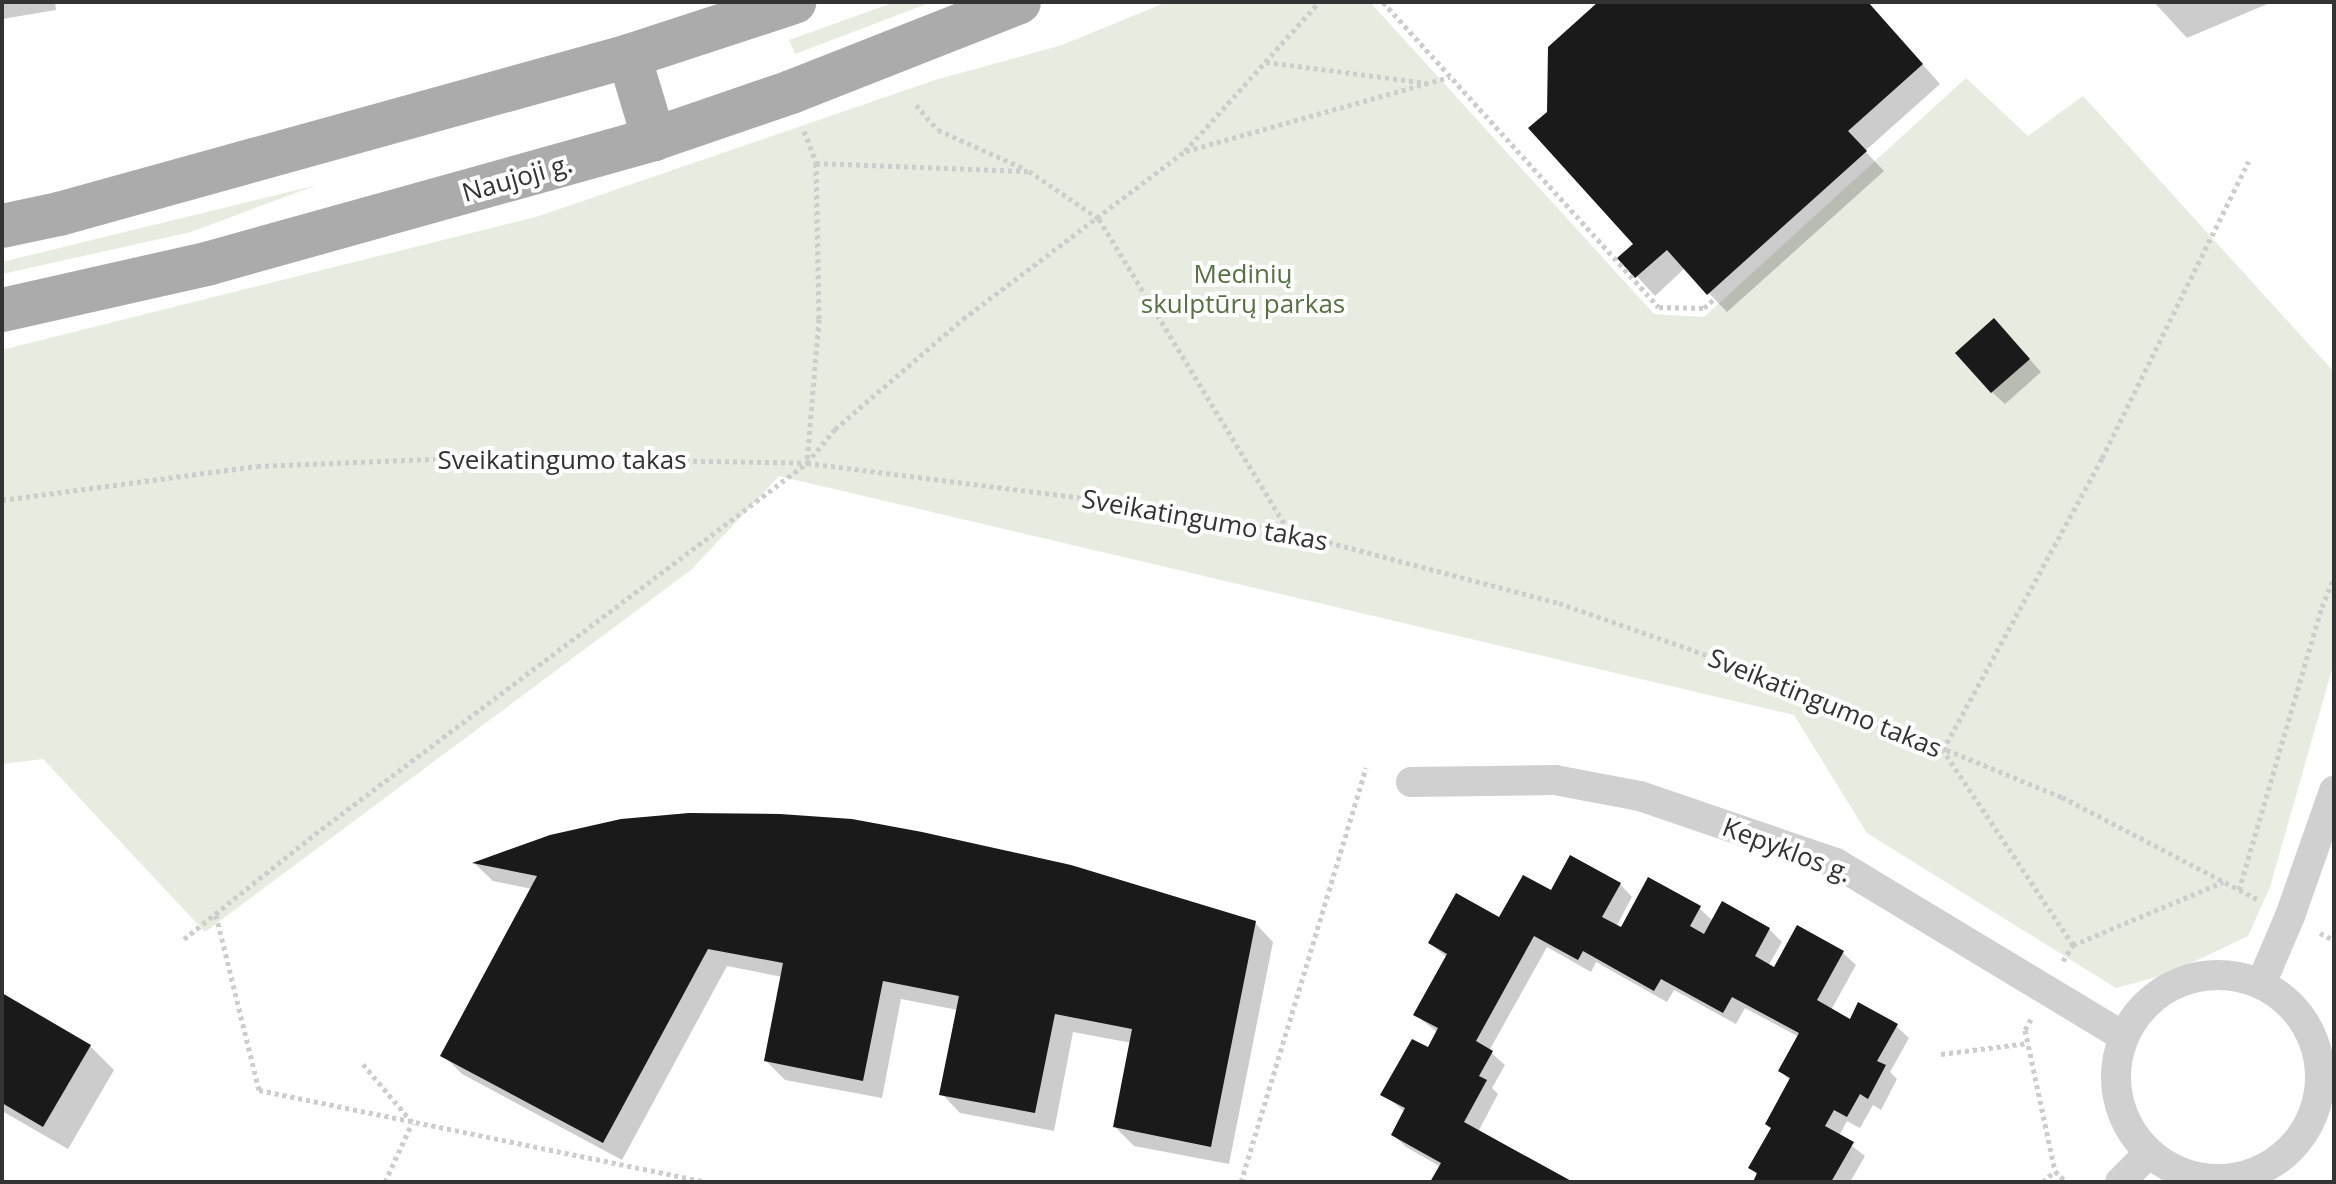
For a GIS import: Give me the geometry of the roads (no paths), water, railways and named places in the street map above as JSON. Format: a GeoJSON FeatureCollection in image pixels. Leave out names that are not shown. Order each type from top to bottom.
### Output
{"type":"FeatureCollection","features":[{"type":"Feature","properties":{"kind":"main road"},"geometry":{"type":"LineString","coordinates":[[2,226],[59,214],[629,56],[794,2]]}},
{"type":"Feature","properties":{"kind":"main road","name":"Naujoji g."},"geometry":{"type":"LineString","coordinates":[[2,310],[210,263],[654,139],[791,92],[1019,2]]}},
{"type":"Feature","properties":{"kind":"main road"},"geometry":{"type":"LineString","coordinates":[[629,56],[654,139]]}},
{"type":"Feature","properties":{"kind":"street","name":"Kepyklos g."},"geometry":{"type":"LineString","coordinates":[[1411,782],[1555,780],[1626,794],[1836,863],[2124,1037]]}},
{"type":"Feature","properties":{"kind":"street"},"geometry":{"type":"LineString","coordinates":[[2261,984],[2290,916],[2334,791]]}},
{"type":"Feature","properties":{"kind":"street"},"geometry":{"type":"LineString","coordinates":[[2208,975],[2235,976],[2261,984],[2286,1000],[2305,1022],[2319,1064],[2325,1111],[2284,1156],[2259,1172],[2230,1180],[2201,1179],[2172,1169],[2149,1153],[2132,1134],[2121,1111],[2116,1086],[2117,1061],[2124,1037],[2138,1013],[2158,995],[2181,982],[2208,975]]}},
{"type":"Feature","properties":{"kind":"street"},"geometry":{"type":"LineString","coordinates":[[2120,1182],[2149,1153]]}},
{"type":"Feature","properties":{"kind":"park label","name":"Medinių skulptūrų parkas"},"geometry":{"type":"Point","coordinates":[1243,289]}}]}
